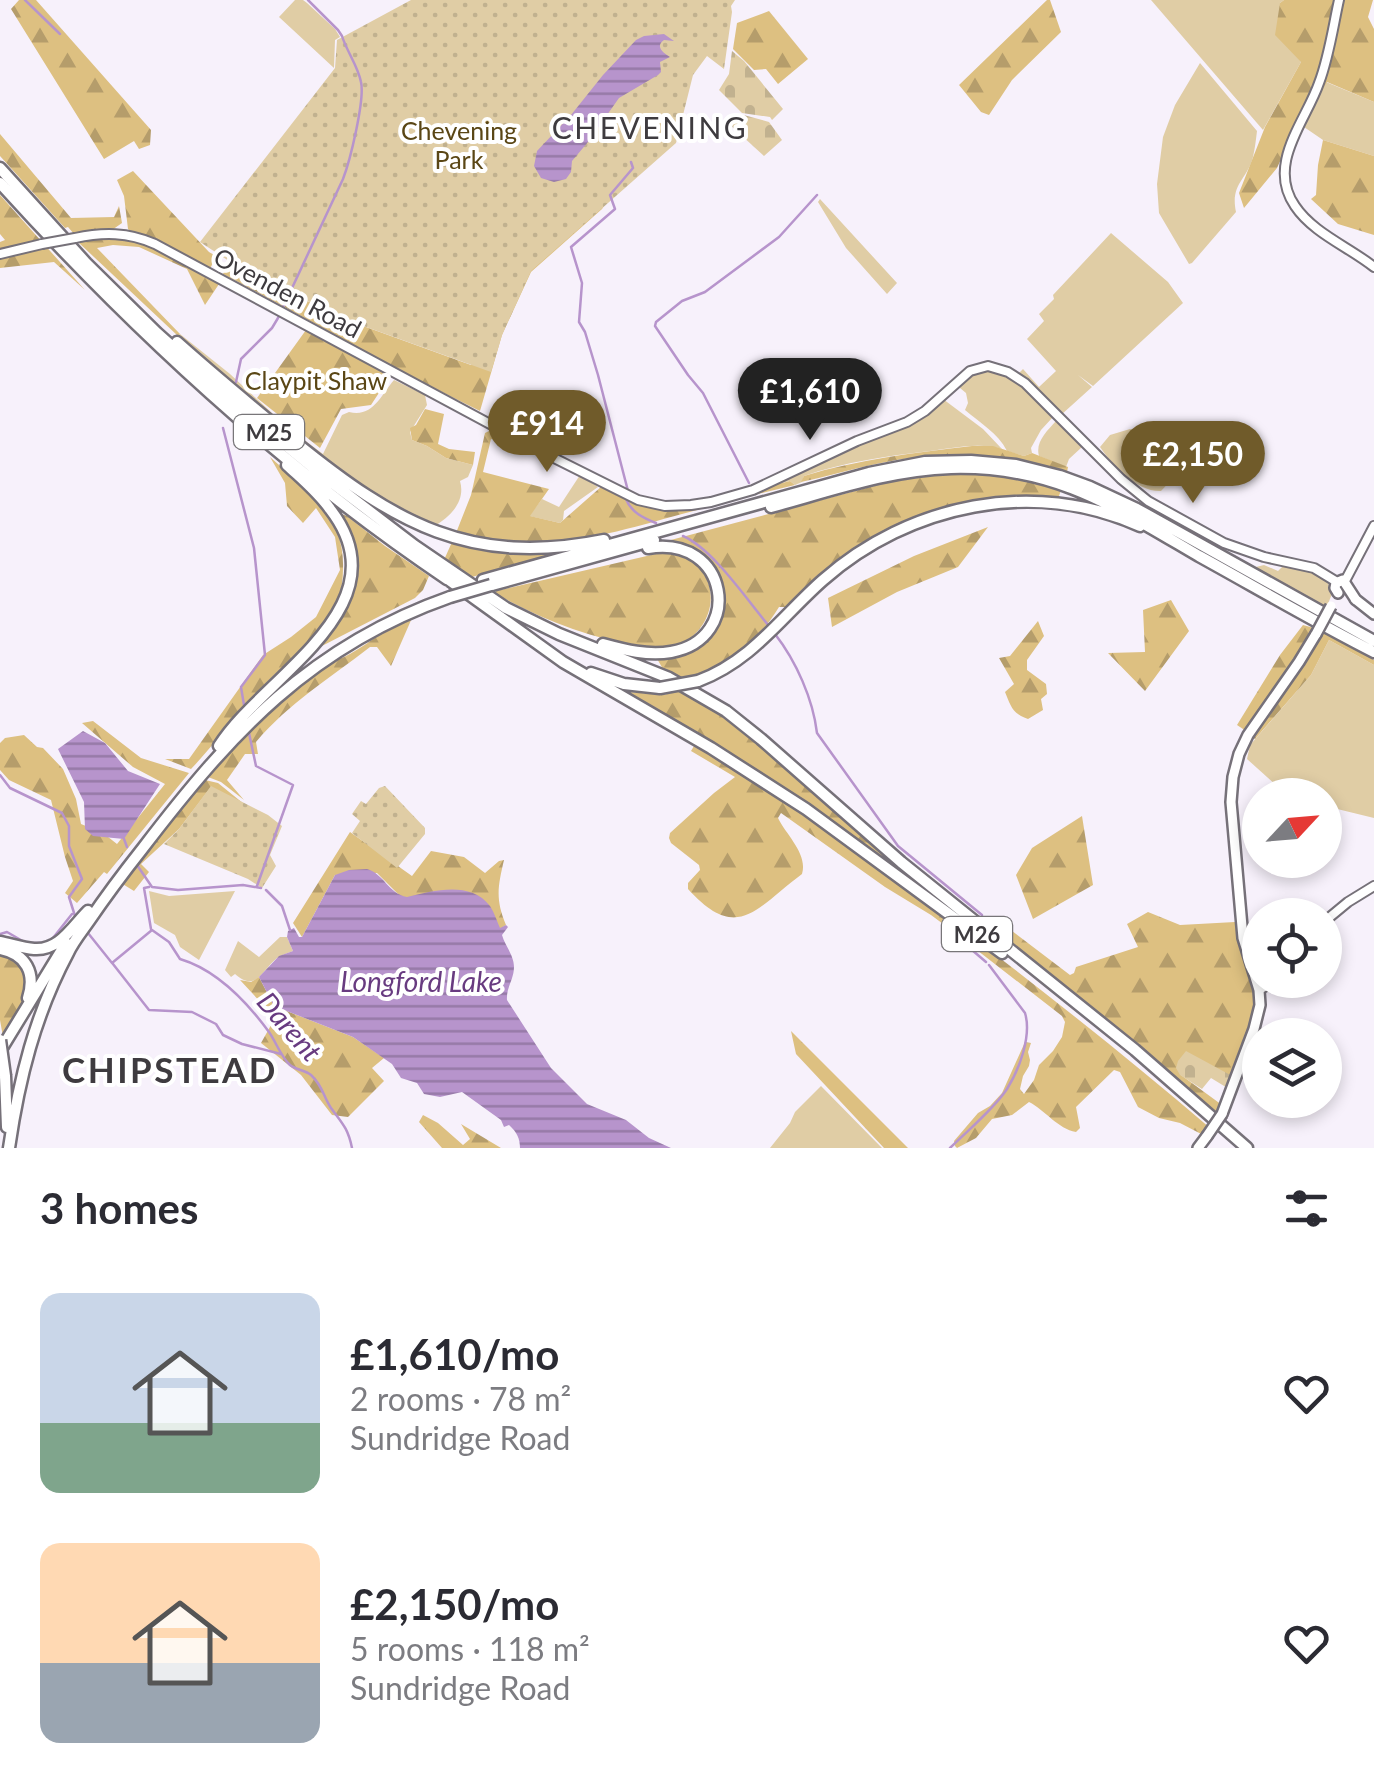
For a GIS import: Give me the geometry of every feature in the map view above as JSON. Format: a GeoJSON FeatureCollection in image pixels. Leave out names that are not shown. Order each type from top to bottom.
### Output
{"type":"FeatureCollection","features":[{"type":"Feature","properties":{"kind":"highway","name":"M25"},"geometry":{"type":"LineString","coordinates":[[0,168],[218,377],[322,464],[388,510],[438,532],[506,547],[566,546],[611,539],[794,493]]}},
{"type":"Feature","properties":{"kind":"highway","name":"M25"},"geometry":{"type":"LineString","coordinates":[[0,183],[174,359],[316,482],[442,576],[588,671],[624,684],[660,688],[698,681],[723,670],[745,656],[816,585],[860,551],[947,512],[987,504],[1071,504],[1116,516],[1173,540]]}},
{"type":"Feature","properties":{"kind":"highway","name":"M25"},"geometry":{"type":"LineString","coordinates":[[74,242],[94,270],[157,332],[298,456],[385,524],[506,608],[544,628],[627,650],[667,653],[701,638],[713,622],[718,602],[717,586],[708,568],[694,554],[674,546],[648,548],[487,583]]}},
{"type":"Feature","properties":{"kind":"highway","name":"M25"},"geometry":{"type":"LineString","coordinates":[[174,359],[202,392],[328,506],[342,528],[350,558],[348,592],[332,624],[236,722],[219,746]]}},
{"type":"Feature","properties":{"kind":"highway","name":"M25"},"geometry":{"type":"LineString","coordinates":[[22,1013],[146,833],[219,746],[272,692],[328,649],[393,613],[447,595],[869,472],[925,462],[986,462],[1076,481],[1118,500],[1374,642]]}},
{"type":"Feature","properties":{"kind":"highway","name":"M25"},"geometry":{"type":"LineString","coordinates":[[550,570],[900,474],[946,468],[1006,471],[1050,480],[1106,502],[1374,652]]}},
{"type":"Feature","properties":{"kind":"highway","name":"M26"},"geometry":{"type":"LineString","coordinates":[[442,576],[562,662],[741,766],[851,841],[1068,1004],[1238,1148]]}},
{"type":"Feature","properties":{"kind":"highway","name":"M25"},"geometry":{"type":"LineString","coordinates":[[68,953],[160,825],[274,700],[315,666],[357,639],[447,595]]}},
{"type":"Feature","properties":{"kind":"highway","name":"M26"},"geometry":{"type":"LineString","coordinates":[[544,628],[670,678],[726,712],[1247,1148]]}},
{"type":"Feature","properties":{"kind":"highway","name":"M25"},"geometry":{"type":"LineString","coordinates":[[0,946],[36,950],[50,947],[88,912]]}},
{"type":"Feature","properties":{"kind":"highway"},"geometry":{"type":"LineString","coordinates":[[0,946],[19,956],[29,968],[31,985],[22,1013],[0,1052]]}},
{"type":"Feature","properties":{"kind":"highway"},"geometry":{"type":"LineString","coordinates":[[2,1070],[68,953]]}},
{"type":"Feature","properties":{"kind":"highway"},"geometry":{"type":"LineString","coordinates":[[7,1148],[27,1052],[68,953]]}},
{"type":"Feature","properties":{"kind":"highway"},"geometry":{"type":"LineString","coordinates":[[0,1040],[7,1148]]}},
{"type":"Feature","properties":{"kind":"main road"},"geometry":{"type":"LineString","coordinates":[[1339,0],[1319,84],[1289,144],[1286,181],[1291,200],[1308,220],[1374,267]]}},
{"type":"Feature","properties":{"kind":"main road","name":"Ovenden Road"},"geometry":{"type":"LineString","coordinates":[[74,242],[104,233],[123,234],[155,244],[627,495],[655,504],[712,502],[753,490],[907,422],[970,371],[988,366],[1025,383],[1148,501],[1224,543],[1314,568],[1342,587]]}},
{"type":"Feature","properties":{"kind":"main road"},"geometry":{"type":"LineString","coordinates":[[0,254],[42,244],[74,242]]}},
{"type":"Feature","properties":{"kind":"main road"},"geometry":{"type":"LineString","coordinates":[[1242,927],[1231,802],[1239,754],[1316,634],[1374,526]]}},
{"type":"Feature","properties":{"kind":"main road"},"geometry":{"type":"LineString","coordinates":[[1342,587],[1374,614]]}},
{"type":"Feature","properties":{"kind":"main road"},"geometry":{"type":"LineString","coordinates":[[1342,907],[1374,886]]}},
{"type":"Feature","properties":{"kind":"main road"},"geometry":{"type":"LineString","coordinates":[[1198,1148],[1222,1114],[1256,1020],[1259,998]]}},
{"type":"Feature","properties":{"kind":"green space"},"geometry":{"type":"Polygon","coordinates":[[[19,0],[36,0],[151,130],[150,145],[139,149],[134,141],[104,159],[11,9],[19,0]]]}},
{"type":"Feature","properties":{"kind":"green space"},"geometry":{"type":"Polygon","coordinates":[[[295,0],[307,3],[340,37],[335,40],[334,68],[279,17],[295,0]]]}},
{"type":"Feature","properties":{"kind":"green space","name":"Chevening Park"},"geometry":{"type":"Polygon","coordinates":[[[411,0],[735,0],[731,6],[724,69],[707,56],[693,75],[676,143],[531,271],[502,335],[491,372],[344,319],[235,265],[200,242],[335,68],[337,40],[411,0]]]}},
{"type":"Feature","properties":{"kind":"green space"},"geometry":{"type":"Polygon","coordinates":[[[1047,0],[1061,32],[1012,80],[989,115],[981,112],[959,85],[1047,0]]]}},
{"type":"Feature","properties":{"kind":"green space"},"geometry":{"type":"Polygon","coordinates":[[[1151,0],[1284,0],[1280,3],[1301,62],[1263,130],[1151,0]]]}},
{"type":"Feature","properties":{"kind":"green space"},"geometry":{"type":"Polygon","coordinates":[[[1336,0],[1316,82],[1277,168],[1244,208],[1239,193],[1265,127],[1301,62],[1275,35],[1280,3],[1336,0]]]}},
{"type":"Feature","properties":{"kind":"green space"},"geometry":{"type":"Polygon","coordinates":[[[1342,0],[1373,0],[1368,17],[1374,29],[1374,102],[1327,82],[1305,121],[1342,0]]]}},
{"type":"Feature","properties":{"kind":"green space"},"geometry":{"type":"Polygon","coordinates":[[[769,11],[808,59],[778,84],[766,69],[754,70],[733,49],[737,23],[769,11]]]}},
{"type":"Feature","properties":{"kind":"green space","name":"Claypit Shaw"},"geometry":{"type":"Polygon","coordinates":[[[708,51],[602,209],[531,272],[502,335],[480,411],[223,274],[228,262],[344,319],[471,365],[511,280],[708,51]]]}},
{"type":"Feature","properties":{"kind":"green space"},"geometry":{"type":"Polygon","coordinates":[[[732,51],[783,109],[772,120],[742,113],[719,90],[729,74],[732,51]]]}},
{"type":"Feature","properties":{"kind":"green space"},"geometry":{"type":"Polygon","coordinates":[[[1200,63],[1257,131],[1253,157],[1235,195],[1236,212],[1189,264],[1159,213],[1157,184],[1163,137],[1175,105],[1200,63]]]}},
{"type":"Feature","properties":{"kind":"green space"},"geometry":{"type":"Polygon","coordinates":[[[1326,82],[1374,102],[1374,156],[1323,140],[1304,127],[1326,82]]]}},
{"type":"Feature","properties":{"kind":"green space"},"geometry":{"type":"Polygon","coordinates":[[[740,114],[769,122],[782,140],[764,156],[729,124],[740,114]]]}},
{"type":"Feature","properties":{"kind":"green space"},"geometry":{"type":"Polygon","coordinates":[[[0,134],[71,218],[114,217],[119,206],[122,223],[112,230],[74,234],[65,228],[0,156],[0,134]]]}},
{"type":"Feature","properties":{"kind":"green space"},"geometry":{"type":"Polygon","coordinates":[[[1323,140],[1374,156],[1374,235],[1338,224],[1311,199],[1316,195],[1323,140]]]}},
{"type":"Feature","properties":{"kind":"green space"},"geometry":{"type":"Polygon","coordinates":[[[133,171],[216,256],[210,269],[128,229],[124,196],[117,180],[133,171]]]}},
{"type":"Feature","properties":{"kind":"green space"},"geometry":{"type":"Polygon","coordinates":[[[0,195],[85,290],[54,262],[0,268],[0,242],[5,240],[0,234],[0,195]]]}},
{"type":"Feature","properties":{"kind":"green space"},"geometry":{"type":"Polygon","coordinates":[[[820,199],[897,283],[887,294],[846,248],[818,202],[820,199]]]}},
{"type":"Feature","properties":{"kind":"green space"},"geometry":{"type":"Polygon","coordinates":[[[1111,233],[1168,282],[1183,303],[1093,386],[1078,375],[1092,387],[1061,415],[1018,374],[1023,369],[1039,387],[1056,371],[1027,339],[1044,321],[1039,314],[1054,299],[1053,295],[1111,233]]]}},
{"type":"Feature","properties":{"kind":"green space"},"geometry":{"type":"Polygon","coordinates":[[[102,236],[143,241],[220,281],[219,284],[205,305],[187,269],[139,247],[97,248],[178,336],[78,242],[102,236]]]}},
{"type":"Feature","properties":{"kind":"green space","name":"Claypit Shaw"},"geometry":{"type":"Polygon","coordinates":[[[306,330],[390,376],[371,405],[341,409],[320,448],[257,398],[306,330]]]}},
{"type":"Feature","properties":{"kind":"green space"},"geometry":{"type":"Polygon","coordinates":[[[180,334],[323,454],[342,415],[370,408],[394,380],[425,395],[427,405],[410,432],[412,440],[446,458],[473,465],[468,477],[460,481],[461,496],[455,508],[433,527],[364,488],[268,415],[180,334]]]}},
{"type":"Feature","properties":{"kind":"green space"},"geometry":{"type":"Polygon","coordinates":[[[986,369],[1013,379],[1053,417],[1041,430],[1032,453],[1024,456],[1007,451],[994,434],[965,410],[966,393],[956,388],[977,371],[986,369]]]}},
{"type":"Feature","properties":{"kind":"green space"},"geometry":{"type":"Polygon","coordinates":[[[943,399],[1002,449],[966,446],[882,457],[819,471],[804,476],[795,485],[790,481],[772,485],[920,419],[943,399]]]}},
{"type":"Feature","properties":{"kind":"green space"},"geometry":{"type":"Polygon","coordinates":[[[425,409],[444,414],[438,444],[475,452],[473,465],[446,458],[412,440],[410,428],[425,409]]]}},
{"type":"Feature","properties":{"kind":"green space"},"geometry":{"type":"Polygon","coordinates":[[[1056,421],[1082,447],[1066,467],[1039,456],[1040,441],[1056,421]]]}},
{"type":"Feature","properties":{"kind":"green space"},"geometry":{"type":"Polygon","coordinates":[[[493,429],[522,443],[520,447],[491,439],[483,472],[549,489],[530,516],[560,523],[602,486],[639,504],[666,509],[699,505],[790,481],[795,485],[576,539],[523,543],[456,533],[471,495],[485,433],[493,429]]]}},
{"type":"Feature","properties":{"kind":"green space"},"geometry":{"type":"Polygon","coordinates":[[[1130,429],[1152,434],[1177,457],[1171,469],[1176,475],[1161,491],[1135,483],[1100,447],[1110,435],[1130,429]]]}},
{"type":"Feature","properties":{"kind":"green space"},"geometry":{"type":"Polygon","coordinates":[[[993,446],[1024,456],[1032,453],[1068,467],[1067,472],[1020,460],[948,455],[867,466],[801,482],[804,476],[845,465],[993,446]]]}},
{"type":"Feature","properties":{"kind":"green space"},"geometry":{"type":"Polygon","coordinates":[[[270,457],[310,493],[331,519],[342,550],[340,592],[318,635],[258,692],[191,769],[165,759],[189,759],[263,655],[316,617],[340,570],[335,537],[316,508],[303,523],[287,506],[285,483],[270,457]]]}},
{"type":"Feature","properties":{"kind":"green space"},"geometry":{"type":"Polygon","coordinates":[[[987,473],[1061,490],[1058,499],[971,504],[888,530],[838,560],[786,607],[779,607],[761,632],[738,653],[698,676],[684,680],[663,669],[656,657],[691,648],[717,622],[711,565],[693,550],[667,541],[889,482],[987,473]]]}},
{"type":"Feature","properties":{"kind":"green space"},"geometry":{"type":"Polygon","coordinates":[[[580,475],[598,487],[564,511],[560,523],[529,516],[542,499],[559,507],[580,475]]]}},
{"type":"Feature","properties":{"kind":"green space"},"geometry":{"type":"Polygon","coordinates":[[[339,513],[429,576],[415,598],[318,648],[341,616],[352,584],[352,550],[339,513]]]}},
{"type":"Feature","properties":{"kind":"green space"},"geometry":{"type":"Polygon","coordinates":[[[988,527],[958,567],[897,592],[832,627],[828,598],[914,556],[988,527]]]}},
{"type":"Feature","properties":{"kind":"green space"},"geometry":{"type":"Polygon","coordinates":[[[452,542],[513,554],[552,555],[472,577],[444,560],[452,542]]]}},
{"type":"Feature","properties":{"kind":"green space"},"geometry":{"type":"Polygon","coordinates":[[[664,552],[693,561],[709,584],[711,597],[697,632],[673,647],[623,643],[585,633],[496,594],[496,591],[664,552]]]}},
{"type":"Feature","properties":{"kind":"green space"},"geometry":{"type":"Polygon","coordinates":[[[1285,564],[1314,572],[1326,580],[1332,594],[1325,611],[1252,568],[1264,565],[1278,571],[1285,564]]]}},
{"type":"Feature","properties":{"kind":"green space"},"geometry":{"type":"Polygon","coordinates":[[[1171,600],[1189,631],[1145,691],[1108,653],[1145,652],[1143,610],[1171,600]]]}},
{"type":"Feature","properties":{"kind":"green space"},"geometry":{"type":"Polygon","coordinates":[[[412,618],[391,666],[377,647],[370,647],[296,703],[256,742],[258,754],[245,754],[227,780],[244,800],[208,777],[296,686],[331,662],[412,618]]]}},
{"type":"Feature","properties":{"kind":"green space"},"geometry":{"type":"Polygon","coordinates":[[[1038,621],[1044,636],[1027,660],[1027,670],[1046,684],[1047,694],[1041,699],[1043,710],[1028,719],[1009,702],[1005,692],[1014,684],[999,658],[1010,656],[1038,621]]]}},
{"type":"Feature","properties":{"kind":"green space"},"geometry":{"type":"Polygon","coordinates":[[[1303,625],[1314,628],[1246,731],[1237,725],[1303,625]]]}},
{"type":"Feature","properties":{"kind":"green space"},"geometry":{"type":"Polygon","coordinates":[[[1323,630],[1374,660],[1374,665],[1329,640],[1311,675],[1255,739],[1251,737],[1303,665],[1323,630]]]}},
{"type":"Feature","properties":{"kind":"green space"},"geometry":{"type":"Polygon","coordinates":[[[1329,640],[1374,665],[1374,818],[1342,810],[1342,778],[1268,778],[1247,759],[1250,745],[1311,675],[1329,640]]]}},
{"type":"Feature","properties":{"kind":"green space"},"geometry":{"type":"Polygon","coordinates":[[[684,690],[740,728],[901,868],[893,867],[803,804],[799,812],[972,936],[970,944],[781,813],[778,818],[802,859],[802,874],[746,915],[720,915],[705,906],[688,889],[699,865],[671,843],[670,833],[735,777],[691,751],[694,746],[705,750],[741,772],[748,765],[630,692],[663,695],[684,690]]]}},
{"type":"Feature","properties":{"kind":"green space"},"geometry":{"type":"Polygon","coordinates":[[[93,721],[141,758],[189,773],[107,874],[104,872],[77,903],[65,893],[73,881],[51,800],[9,780],[0,770],[0,743],[5,738],[24,735],[43,748],[63,769],[76,799],[81,824],[117,844],[165,784],[133,767],[82,723],[93,721]]]}},
{"type":"Feature","properties":{"kind":"green space"},"geometry":{"type":"Polygon","coordinates":[[[205,780],[218,783],[244,804],[211,787],[179,829],[141,864],[149,872],[134,891],[121,883],[205,780]]]}},
{"type":"Feature","properties":{"kind":"green space"},"geometry":{"type":"Polygon","coordinates":[[[211,786],[282,826],[270,855],[276,866],[262,888],[164,844],[211,786]]]}},
{"type":"Feature","properties":{"kind":"green space"},"geometry":{"type":"Polygon","coordinates":[[[385,786],[425,828],[425,834],[397,868],[352,833],[360,821],[352,814],[361,801],[366,804],[385,786]]]}},
{"type":"Feature","properties":{"kind":"green space"},"geometry":{"type":"Polygon","coordinates":[[[1082,816],[1093,885],[1033,919],[1016,875],[1032,848],[1082,816]]]}},
{"type":"Feature","properties":{"kind":"green space"},"geometry":{"type":"Polygon","coordinates":[[[350,832],[412,876],[431,851],[464,857],[485,873],[504,860],[499,892],[506,925],[500,929],[400,896],[377,873],[335,875],[302,937],[293,923],[350,832]]]}},
{"type":"Feature","properties":{"kind":"green space"},"geometry":{"type":"Polygon","coordinates":[[[149,891],[169,896],[235,891],[199,960],[180,947],[175,935],[154,923],[149,891]]]}},
{"type":"Feature","properties":{"kind":"green space"},"geometry":{"type":"Polygon","coordinates":[[[1148,912],[1180,925],[1235,922],[1242,946],[1242,998],[1256,998],[1252,1018],[1242,1018],[1242,1051],[1234,1077],[1181,1075],[1222,1105],[1217,1114],[1016,949],[1002,932],[1003,924],[1070,975],[1076,967],[1138,947],[1127,924],[1148,912]]]}},
{"type":"Feature","properties":{"kind":"green space"},"geometry":{"type":"Polygon","coordinates":[[[280,937],[287,937],[293,951],[277,958],[258,978],[248,981],[235,974],[231,977],[225,970],[238,941],[259,957],[280,937]]]}},
{"type":"Feature","properties":{"kind":"green space"},"geometry":{"type":"Polygon","coordinates":[[[975,939],[1210,1128],[1205,1136],[1138,1107],[1120,1072],[1114,1070],[1076,1107],[1080,1128],[1076,1132],[1029,1102],[1012,1115],[992,1119],[976,1138],[957,1148],[954,1141],[1002,1093],[1025,1042],[1031,1043],[1029,1066],[1020,1089],[1024,1094],[1039,1065],[1062,1037],[1065,1022],[973,947],[975,939]]]}},
{"type":"Feature","properties":{"kind":"green space"},"geometry":{"type":"Polygon","coordinates":[[[0,952],[7,952],[27,970],[25,997],[3,1037],[0,1020],[0,952]]]}},
{"type":"Feature","properties":{"kind":"green space"},"geometry":{"type":"Polygon","coordinates":[[[259,977],[274,1006],[353,1037],[384,1058],[372,1068],[384,1081],[348,1117],[332,1115],[301,1075],[261,1043],[275,1018],[240,980],[251,982],[259,977]]]}},
{"type":"Feature","properties":{"kind":"green space"},"geometry":{"type":"Polygon","coordinates":[[[791,1031],[908,1148],[884,1148],[796,1054],[791,1031]]]}},
{"type":"Feature","properties":{"kind":"green space"},"geometry":{"type":"Polygon","coordinates":[[[1186,1051],[1234,1077],[1229,1089],[1211,1078],[1202,1089],[1180,1075],[1176,1068],[1186,1051]]]}},
{"type":"Feature","properties":{"kind":"green space"},"geometry":{"type":"Polygon","coordinates":[[[821,1086],[882,1148],[770,1148],[795,1112],[821,1086]]]}},
{"type":"Feature","properties":{"kind":"green space"},"geometry":{"type":"Polygon","coordinates":[[[423,1115],[463,1145],[470,1139],[461,1124],[501,1148],[442,1148],[419,1122],[423,1115]]]}},
{"type":"Feature","properties":{"kind":"water"},"geometry":{"type":"Polygon","coordinates":[[[664,34],[674,41],[664,40],[660,45],[670,57],[660,62],[661,72],[619,98],[572,161],[566,179],[554,182],[541,178],[534,166],[537,151],[636,40],[664,34]]]}},
{"type":"Feature","properties":{"kind":"water"},"geometry":{"type":"Polygon","coordinates":[[[83,731],[105,743],[128,771],[160,784],[124,839],[93,836],[85,829],[84,802],[58,749],[83,731]]]}},
{"type":"Feature","properties":{"kind":"water","name":"Longford Lake"},"geometry":{"type":"Polygon","coordinates":[[[367,869],[407,897],[462,890],[482,898],[500,928],[508,927],[502,935],[514,967],[507,1000],[551,1068],[587,1104],[626,1120],[649,1138],[671,1148],[520,1148],[518,1136],[509,1125],[504,1127],[501,1120],[462,1092],[440,1097],[424,1094],[417,1083],[401,1078],[392,1064],[353,1037],[274,1006],[259,977],[279,956],[293,951],[288,931],[294,928],[302,937],[335,875],[367,869]]]}},
{"type":"Feature","properties":{"kind":"waterway"},"geometry":{"type":"LineString","coordinates":[[25,0],[60,34]]}},
{"type":"Feature","properties":{"kind":"waterway"},"geometry":{"type":"LineString","coordinates":[[236,382],[241,359],[278,318],[343,179],[359,116],[360,76],[338,30],[308,0]]}},
{"type":"Feature","properties":{"kind":"waterway"},"geometry":{"type":"LineString","coordinates":[[628,491],[598,375],[579,322],[582,283],[571,247],[615,209],[610,195],[633,168],[631,162]]}},
{"type":"Feature","properties":{"kind":"waterway"},"geometry":{"type":"LineString","coordinates":[[749,483],[703,393],[655,326],[682,301],[705,292],[779,237],[817,195]]}},
{"type":"Feature","properties":{"kind":"waterway"},"geometry":{"type":"LineString","coordinates":[[223,428],[254,548],[265,655],[241,687],[244,705]]}},
{"type":"Feature","properties":{"kind":"waterway"},"geometry":{"type":"LineString","coordinates":[[626,499],[638,514],[656,523]]}},
{"type":"Feature","properties":{"kind":"waterway"},"geometry":{"type":"LineString","coordinates":[[683,536],[718,563],[769,626]]}},
{"type":"Feature","properties":{"kind":"waterway"},"geometry":{"type":"LineString","coordinates":[[775,634],[802,681],[817,733],[898,846],[982,915],[981,919]]}},
{"type":"Feature","properties":{"kind":"waterway"},"geometry":{"type":"LineString","coordinates":[[249,733],[256,766],[293,785],[257,886]]}},
{"type":"Feature","properties":{"kind":"waterway","name":"Darent"},"geometry":{"type":"LineString","coordinates":[[0,775],[10,788],[62,813],[69,826],[69,846],[82,879],[69,897],[75,916]]}},
{"type":"Feature","properties":{"kind":"waterway"},"geometry":{"type":"LineString","coordinates":[[124,839],[127,847]]}},
{"type":"Feature","properties":{"kind":"waterway"},"geometry":{"type":"LineString","coordinates":[[137,865],[152,887],[261,888]]}},
{"type":"Feature","properties":{"kind":"waterway"},"geometry":{"type":"LineString","coordinates":[[149,887],[144,888],[151,929]]}},
{"type":"Feature","properties":{"kind":"waterway"},"geometry":{"type":"LineString","coordinates":[[266,890],[282,906],[290,930]]}},
{"type":"Feature","properties":{"kind":"waterway"},"geometry":{"type":"LineString","coordinates":[[0,934],[7,932],[26,943],[49,943],[72,914]]}},
{"type":"Feature","properties":{"kind":"waterway","name":"Darent"},"geometry":{"type":"LineString","coordinates":[[88,933],[112,963],[152,930],[169,942],[180,959],[230,988],[269,1032],[287,1062],[309,1073],[318,1083],[352,1148]]}},
{"type":"Feature","properties":{"kind":"waterway"},"geometry":{"type":"LineString","coordinates":[[973,940],[972,950],[986,962]]}},
{"type":"Feature","properties":{"kind":"waterway"},"geometry":{"type":"LineString","coordinates":[[113,964],[149,1010],[192,1012],[242,1044],[281,1054]]}},
{"type":"Feature","properties":{"kind":"waterway"},"geometry":{"type":"LineString","coordinates":[[950,1148],[1007,1089],[1026,1042],[1025,1013],[989,965]]}},
{"type":"Feature","properties":{"kind":"district","name":"CHEVENING"},"geometry":{"type":"Point","coordinates":[650,127]}},
{"type":"Feature","properties":{"kind":"district","name":"CHIPSTEAD"},"geometry":{"type":"Point","coordinates":[170,1069]}}]}
